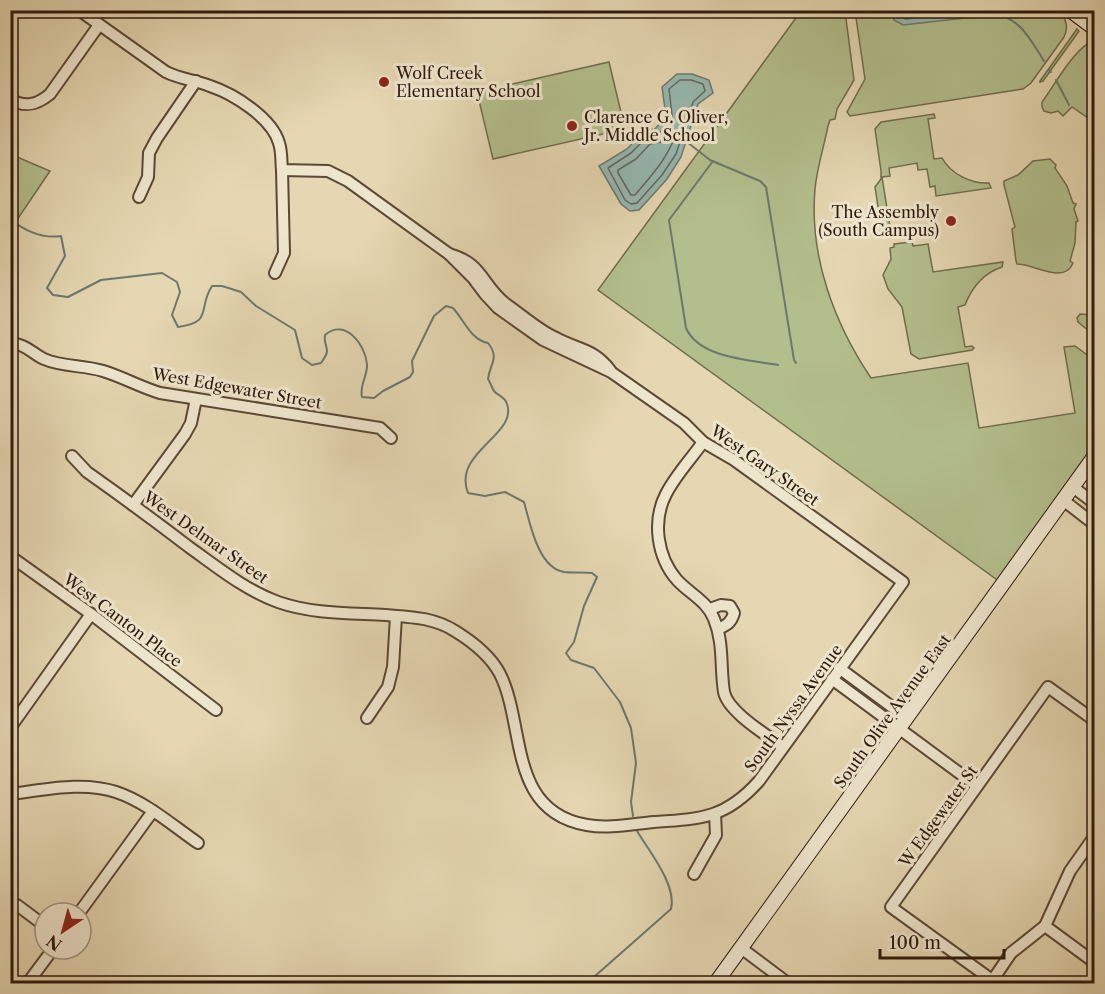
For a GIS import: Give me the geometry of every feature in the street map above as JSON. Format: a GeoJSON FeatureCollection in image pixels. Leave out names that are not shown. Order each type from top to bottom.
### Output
{"type":"FeatureCollection","features":[{"type":"Feature","properties":{"kind":"street"},"geometry":{"type":"LineString","coordinates":[[79,10],[166,72],[232,95],[265,119],[279,141],[282,170],[284,253],[274,273]]}},
{"type":"Feature","properties":{"kind":"street"},"geometry":{"type":"LineString","coordinates":[[1070,10],[1095,28]]}},
{"type":"Feature","properties":{"kind":"street"},"geometry":{"type":"LineString","coordinates":[[10,99],[30,105],[37,104],[50,94],[99,25]]}},
{"type":"Feature","properties":{"kind":"street"},"geometry":{"type":"LineString","coordinates":[[139,197],[148,177],[149,153],[196,81]]}},
{"type":"Feature","properties":{"kind":"street","name":"West Gary Street"},"geometry":{"type":"LineString","coordinates":[[282,170],[319,170],[337,175],[449,254],[463,257],[472,264],[493,291],[510,306],[556,338],[590,351],[602,359],[611,372],[684,423],[703,442],[734,460],[903,582]]}},
{"type":"Feature","properties":{"kind":"street","name":"West Edgewater Street"},"geometry":{"type":"LineString","coordinates":[[10,345],[24,347],[46,360],[102,371],[144,388],[196,399],[380,428],[392,438]]}},
{"type":"Feature","properties":{"kind":"street"},"geometry":{"type":"LineString","coordinates":[[133,505],[185,434],[191,423],[196,399]]}},
{"type":"Feature","properties":{"kind":"street"},"geometry":{"type":"LineString","coordinates":[[703,442],[666,494],[659,517],[658,541],[665,561],[677,580],[714,619],[721,637],[724,694],[734,710],[783,747]]}},
{"type":"Feature","properties":{"kind":"street","name":"West Delmar Street"},"geometry":{"type":"LineString","coordinates":[[72,456],[87,472],[253,591],[278,602],[321,612],[417,617],[443,624],[477,646],[492,661],[505,687],[528,778],[543,802],[555,812],[586,825],[684,821]]}},
{"type":"Feature","properties":{"kind":"street","name":"South Olive Avenue East"},"geometry":{"type":"LineString","coordinates":[[715,984],[1095,457]]}},
{"type":"Feature","properties":{"kind":"street"},"geometry":{"type":"LineString","coordinates":[[1073,487],[1095,503]]}},
{"type":"Feature","properties":{"kind":"street"},"geometry":{"type":"LineString","coordinates":[[1063,500],[1095,524]]}},
{"type":"Feature","properties":{"kind":"street","name":"West Canton Place"},"geometry":{"type":"LineString","coordinates":[[10,556],[91,614],[216,710]]}},
{"type":"Feature","properties":{"kind":"street","name":"South Nyssa Avenue"},"geometry":{"type":"LineString","coordinates":[[684,821],[725,811],[744,798],[759,781],[903,582]]}},
{"type":"Feature","properties":{"kind":"street"},"geometry":{"type":"LineString","coordinates":[[10,728],[91,614]]}},
{"type":"Feature","properties":{"kind":"street"},"geometry":{"type":"LineString","coordinates":[[367,718],[388,687],[393,667],[396,616]]}},
{"type":"Feature","properties":{"kind":"street"},"geometry":{"type":"LineString","coordinates":[[840,668],[977,786]]}},
{"type":"Feature","properties":{"kind":"street"},"geometry":{"type":"LineString","coordinates":[[831,679],[903,723]]}},
{"type":"Feature","properties":{"kind":"street","name":"W Edgewater St"},"geometry":{"type":"LineString","coordinates":[[991,982],[891,907],[1048,687],[1095,720]]}},
{"type":"Feature","properties":{"kind":"street"},"geometry":{"type":"LineString","coordinates":[[10,794],[89,787],[115,792],[153,811],[198,843]]}},
{"type":"Feature","properties":{"kind":"street"},"geometry":{"type":"LineString","coordinates":[[88,901],[153,811]]}},
{"type":"Feature","properties":{"kind":"street"},"geometry":{"type":"LineString","coordinates":[[694,874],[716,835],[715,814]]}},
{"type":"Feature","properties":{"kind":"street"},"geometry":{"type":"LineString","coordinates":[[991,982],[1011,953],[1045,926],[1070,871],[1095,837]]}},
{"type":"Feature","properties":{"kind":"street"},"geometry":{"type":"LineString","coordinates":[[17,905],[33,917]]}},
{"type":"Feature","properties":{"kind":"street"},"geometry":{"type":"LineString","coordinates":[[1045,926],[1095,962]]}},
{"type":"Feature","properties":{"kind":"street"},"geometry":{"type":"LineString","coordinates":[[741,948],[789,984]]}},
{"type":"Feature","properties":{"kind":"street"},"geometry":{"type":"LineString","coordinates":[[27,984],[44,961]]}},
{"type":"Feature","properties":{"kind":"green space"},"geometry":{"type":"Polygon","coordinates":[[[801,11],[845,11],[854,80],[837,109],[835,119],[830,120],[828,126],[816,181],[814,214],[820,264],[835,312],[871,378],[968,363],[979,428],[1075,413],[1064,347],[1075,346],[1094,360],[1094,451],[1000,582],[598,290],[801,11]]]}},
{"type":"Feature","properties":{"kind":"green space"},"geometry":{"type":"Polygon","coordinates":[[[855,11],[1060,11],[1067,27],[1064,37],[1031,83],[1023,89],[850,116],[847,112],[865,79],[855,11]]]}},
{"type":"Feature","properties":{"kind":"green space"},"geometry":{"type":"Polygon","coordinates":[[[1077,29],[1079,31],[1040,82],[1040,81],[1077,29]]]}},
{"type":"Feature","properties":{"kind":"green space"},"geometry":{"type":"Polygon","coordinates":[[[1094,41],[1094,122],[1072,107],[1063,116],[1058,111],[1051,113],[1044,111],[1042,102],[1066,67],[1080,50],[1094,41]]]}},
{"type":"Feature","properties":{"kind":"green space"},"geometry":{"type":"Polygon","coordinates":[[[609,62],[625,129],[493,159],[477,92],[609,62]]]}},
{"type":"Feature","properties":{"kind":"green space"},"geometry":{"type":"Polygon","coordinates":[[[934,114],[935,118],[928,119],[934,159],[942,158],[962,177],[975,182],[989,183],[991,188],[936,196],[935,186],[930,187],[927,169],[918,170],[917,163],[889,168],[890,176],[882,177],[891,233],[887,233],[885,222],[879,213],[875,187],[881,179],[881,171],[875,129],[881,122],[934,114]]]}},
{"type":"Feature","properties":{"kind":"green space"},"geometry":{"type":"Polygon","coordinates":[[[10,154],[50,171],[17,220],[11,215],[10,154]]]}},
{"type":"Feature","properties":{"kind":"green space"},"geometry":{"type":"Polygon","coordinates":[[[1050,159],[1056,165],[1055,168],[1067,186],[1073,203],[1076,204],[1074,209],[1078,221],[1070,261],[1073,263],[1069,269],[1056,273],[1017,264],[1012,229],[1015,227],[1004,185],[1004,181],[1018,175],[1033,161],[1050,159]]]}},
{"type":"Feature","properties":{"kind":"green space"},"geometry":{"type":"Polygon","coordinates":[[[912,242],[913,246],[928,244],[933,272],[1003,262],[1002,267],[979,282],[965,305],[958,307],[965,347],[972,346],[974,348],[972,350],[919,359],[911,354],[902,307],[888,289],[883,275],[891,259],[890,248],[894,247],[894,244],[912,242]]]}},
{"type":"Feature","properties":{"kind":"green space"},"geometry":{"type":"Polygon","coordinates":[[[1080,314],[1094,315],[1094,335],[1078,322],[1077,318],[1080,314]]]}},
{"type":"Feature","properties":{"kind":"water"},"geometry":{"type":"Polygon","coordinates":[[[892,10],[981,11],[980,15],[974,17],[903,25],[894,20],[892,10]]]}},
{"type":"Feature","properties":{"kind":"water"},"geometry":{"type":"Polygon","coordinates":[[[677,74],[692,74],[709,80],[713,93],[698,104],[681,157],[667,179],[639,210],[630,211],[621,204],[599,166],[627,149],[647,128],[654,130],[666,117],[662,87],[677,74]]]}},
{"type":"Feature","properties":{"kind":"waterway"},"geometry":{"type":"LineString","coordinates":[[987,10],[1008,18],[1022,29],[1044,61]]}},
{"type":"Feature","properties":{"kind":"waterway"},"geometry":{"type":"LineString","coordinates":[[1056,80],[1069,105]]}},
{"type":"Feature","properties":{"kind":"waterway"},"geometry":{"type":"LineString","coordinates":[[687,142],[710,160],[760,181],[766,187],[796,363]]}},
{"type":"Feature","properties":{"kind":"waterway"},"geometry":{"type":"LineString","coordinates":[[713,161],[669,220],[686,328],[693,338],[713,352],[778,365]]}},
{"type":"Feature","properties":{"kind":"waterway"},"geometry":{"type":"LineString","coordinates":[[10,219],[34,233],[61,236],[65,256],[47,288],[53,295],[68,297],[101,280],[162,273],[177,282],[180,292],[172,315],[178,327],[189,325],[201,318],[212,286],[222,286],[241,292],[256,306],[295,330],[302,358],[312,365],[321,363],[326,354],[325,335],[332,331],[347,331],[358,342],[367,364],[362,397],[374,398],[410,377],[413,372],[412,361],[434,316],[446,306],[453,308],[472,334],[488,343],[492,348],[494,357],[488,379],[494,391],[505,399],[508,415],[503,425],[469,466],[466,479],[468,493],[485,496],[505,492],[524,502],[536,543],[548,562],[555,569],[564,572],[592,573],[597,577],[584,606],[574,642],[566,653],[571,660],[594,668],[620,702],[631,728],[636,763],[631,802],[633,816]]}},
{"type":"Feature","properties":{"kind":"waterway"},"geometry":{"type":"LineString","coordinates":[[586,984],[671,909],[672,900],[666,879],[637,831]]}},
{"type":"Feature","properties":{"kind":"waterway"},"geometry":{"type":"LineString","coordinates":[[508,984],[525,979],[525,984]]}},
{"type":"Feature","properties":{"kind":"place","name":"Wolf Creek Elementary School"},"geometry":{"type":"Point","coordinates":[384,82]}},
{"type":"Feature","properties":{"kind":"place","name":"Clarence G. Oliver, Jr. Middle School"},"geometry":{"type":"Point","coordinates":[572,126]}},
{"type":"Feature","properties":{"kind":"place","name":"The Assembly (South Campus)"},"geometry":{"type":"Point","coordinates":[951,221]}}]}
